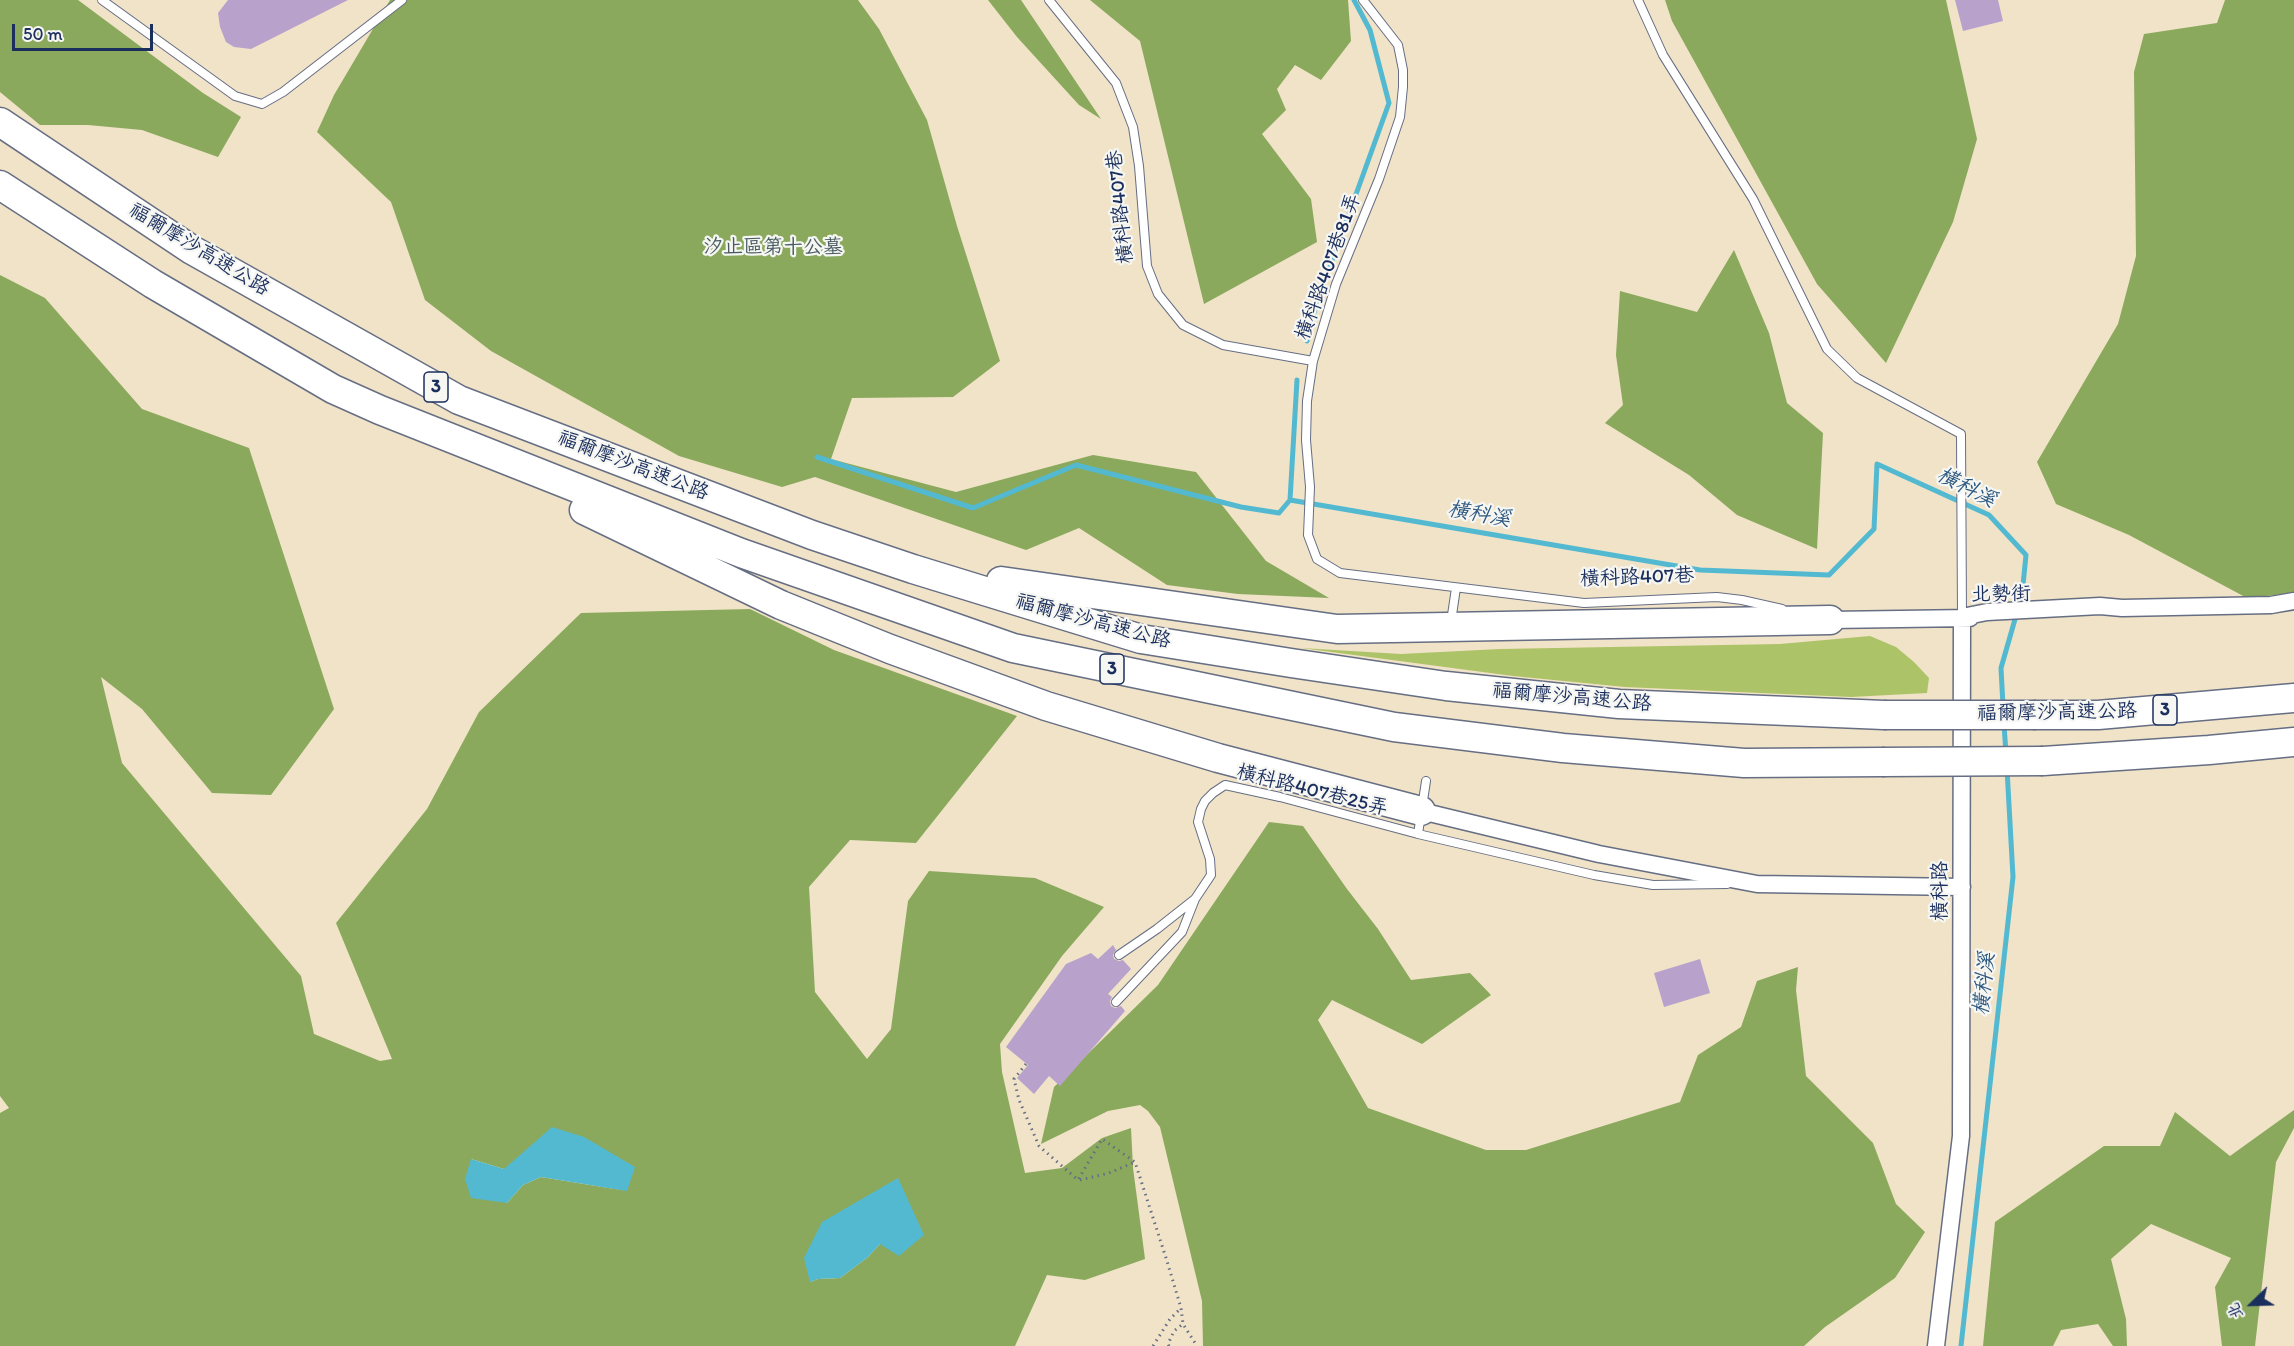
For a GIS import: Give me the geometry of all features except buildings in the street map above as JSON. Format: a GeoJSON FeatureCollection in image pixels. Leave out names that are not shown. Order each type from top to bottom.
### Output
{"type":"FeatureCollection","features":[{"type":"Feature","properties":{"kind":"highway","name":"福爾摩沙高速公路"},"geometry":{"type":"LineString","coordinates":[[0,122],[192,250],[459,400],[812,535],[913,569],[1141,639],[1446,686],[1619,704],[1884,715],[2036,715],[2110,714],[2294,698]]}},
{"type":"Feature","properties":{"kind":"highway","name":"福爾摩沙高速公路"},"geometry":{"type":"LineString","coordinates":[[0,185],[153,284],[333,390],[741,553],[1013,648],[1394,727],[1563,748],[1721,761],[2043,761],[2294,742]]}},
{"type":"Feature","properties":{"kind":"highway"},"geometry":{"type":"LineString","coordinates":[[380,410],[781,605],[890,649],[1046,706],[1420,823]]}},
{"type":"Feature","properties":{"kind":"highway"},"geometry":{"type":"LineString","coordinates":[[913,569],[1337,629],[1830,620]]}},
{"type":"Feature","properties":{"kind":"street","name":"北勢街"},"geometry":{"type":"LineString","coordinates":[[1962,617],[2122,608],[2271,605],[2294,601]]}},
{"type":"Feature","properties":{"kind":"street","name":"橫科路407巷"},"geometry":{"type":"LineString","coordinates":[[1830,620],[1962,617]]}},
{"type":"Feature","properties":{"kind":"street","name":"橫科路"},"geometry":{"type":"LineString","coordinates":[[1936,1346],[1961,1136],[1962,617]]}},
{"type":"Feature","properties":{"kind":"street"},"geometry":{"type":"LineString","coordinates":[[1420,823],[1757,884],[1962,887]]}},
{"type":"Feature","properties":{"kind":"lane"},"geometry":{"type":"LineString","coordinates":[[102,0],[235,96],[262,104],[284,92],[402,0]]}},
{"type":"Feature","properties":{"kind":"lane","name":"橫科路407巷"},"geometry":{"type":"LineString","coordinates":[[1050,0],[1116,83],[1132,127],[1139,166],[1147,266],[1158,294],[1183,325],[1223,345],[1313,361]]}},
{"type":"Feature","properties":{"kind":"lane","name":"橫科路407巷81弄"},"geometry":{"type":"LineString","coordinates":[[1317,559],[1308,534],[1310,493],[1306,440],[1307,401],[1313,361],[1336,284],[1379,179],[1400,117],[1403,70],[1398,45],[1363,0]]}},
{"type":"Feature","properties":{"kind":"lane","name":"橫科路"},"geometry":{"type":"LineString","coordinates":[[1638,0],[1664,55],[1753,199],[1827,349],[1857,378],[1961,434],[1962,617]]}},
{"type":"Feature","properties":{"kind":"lane","name":"橫科路407巷"},"geometry":{"type":"LineString","coordinates":[[1317,559],[1340,573],[1456,588],[1592,604],[1717,597],[1742,600],[1830,620]]}},
{"type":"Feature","properties":{"kind":"lane"},"geometry":{"type":"LineString","coordinates":[[1452,615],[1456,588]]}},
{"type":"Feature","properties":{"kind":"lane"},"geometry":{"type":"LineString","coordinates":[[1426,781],[1420,823],[1594,875],[1653,885],[1757,884]]}},
{"type":"Feature","properties":{"kind":"lane","name":"橫科路407巷25弄"},"geometry":{"type":"LineString","coordinates":[[1119,955],[1195,899],[1211,875],[1210,859],[1198,822],[1201,809],[1213,793],[1225,785],[1420,823]]}},
{"type":"Feature","properties":{"kind":"lane"},"geometry":{"type":"LineString","coordinates":[[1116,1002],[1182,932],[1195,899]]}},
{"type":"Feature","properties":{"kind":"path"},"geometry":{"type":"LineString","coordinates":[[1026,1064],[1014,1079],[1019,1100],[1040,1146],[1078,1180]]}},
{"type":"Feature","properties":{"kind":"path"},"geometry":{"type":"LineString","coordinates":[[1078,1180],[1102,1139],[1135,1162],[1181,1308],[1183,1324],[1197,1346]]}},
{"type":"Feature","properties":{"kind":"path"},"geometry":{"type":"LineString","coordinates":[[1078,1180],[1109,1173],[1135,1162]]}},
{"type":"Feature","properties":{"kind":"path"},"geometry":{"type":"LineString","coordinates":[[1153,1346],[1170,1319],[1181,1308]]}},
{"type":"Feature","properties":{"kind":"path"},"geometry":{"type":"LineString","coordinates":[[1169,1346],[1174,1330],[1183,1324]]}},
{"type":"Feature","properties":{"kind":"green space"},"geometry":{"type":"Polygon","coordinates":[[[0,0],[78,0],[203,93],[241,117],[218,157],[142,130],[88,125],[40,125],[0,92],[0,0]]]}},
{"type":"Feature","properties":{"kind":"green space","name":"汐止區第十公墓"},"geometry":{"type":"Polygon","coordinates":[[[390,0],[858,0],[879,29],[927,120],[957,226],[1000,361],[953,397],[852,398],[831,459],[956,492],[1093,455],[1196,472],[1266,561],[1329,598],[1238,594],[1167,585],[1079,528],[1026,550],[815,477],[782,487],[679,456],[491,351],[425,300],[391,202],[317,132],[334,95],[390,0]]]}},
{"type":"Feature","properties":{"kind":"green space"},"geometry":{"type":"Polygon","coordinates":[[[988,0],[1021,0],[1101,119],[1079,105],[1017,37],[988,0]]]}},
{"type":"Feature","properties":{"kind":"green space"},"geometry":{"type":"Polygon","coordinates":[[[1090,0],[1348,0],[1351,41],[1321,80],[1295,65],[1277,89],[1286,110],[1262,134],[1311,199],[1317,242],[1204,304],[1140,41],[1090,0]]]}},
{"type":"Feature","properties":{"kind":"green space"},"geometry":{"type":"Polygon","coordinates":[[[1665,0],[1946,0],[1977,139],[1953,222],[1886,363],[1817,284],[1672,21],[1665,0]]]}},
{"type":"Feature","properties":{"kind":"green space"},"geometry":{"type":"Polygon","coordinates":[[[2225,0],[2294,0],[2294,593],[2247,598],[2129,535],[2056,504],[2037,462],[2118,324],[2136,256],[2134,72],[2144,34],[2217,23],[2225,0]]]}},
{"type":"Feature","properties":{"kind":"green space"},"geometry":{"type":"Polygon","coordinates":[[[1734,250],[1769,333],[1787,403],[1823,433],[1817,549],[1737,515],[1689,475],[1605,423],[1623,405],[1616,355],[1620,291],[1697,312],[1734,250]]]}},
{"type":"Feature","properties":{"kind":"green space"},"geometry":{"type":"Polygon","coordinates":[[[0,275],[45,298],[142,409],[249,448],[334,709],[271,795],[212,793],[142,709],[101,677],[122,763],[301,976],[314,1034],[380,1061],[392,1059],[336,923],[427,809],[479,712],[581,613],[750,609],[834,650],[1017,716],[916,843],[850,840],[809,887],[815,992],[867,1059],[891,1029],[908,901],[929,871],[1035,878],[1104,907],[1062,956],[1000,1044],[1002,1072],[1025,1173],[1062,1168],[1102,1138],[1131,1128],[1133,1168],[1145,1259],[1085,1280],[1047,1275],[1015,1346],[0,1346],[0,1113],[9,1108],[0,1096],[0,275]],[[471,1159],[507,1203],[523,1185],[541,1177],[627,1191],[504,1169],[471,1159]],[[899,1179],[810,1282],[818,1279],[840,1278],[868,1257],[880,1244],[899,1179]]]}},
{"type":"Feature","properties":{"kind":"green space"},"geometry":{"type":"Polygon","coordinates":[[[1870,636],[1896,647],[1914,662],[1929,678],[1927,693],[1851,697],[1625,687],[1513,676],[1301,648],[1401,654],[1500,649],[1780,644],[1870,636]]]}},
{"type":"Feature","properties":{"kind":"green space"},"geometry":{"type":"Polygon","coordinates":[[[1269,822],[1303,826],[1378,929],[1411,980],[1470,973],[1491,995],[1422,1044],[1332,1000],[1318,1020],[1368,1108],[1486,1150],[1526,1150],[1680,1102],[1698,1055],[1741,1027],[1757,981],[1798,967],[1796,990],[1806,1076],[1873,1143],[1896,1204],[1925,1232],[1895,1278],[1825,1327],[1804,1346],[1203,1346],[1202,1301],[1160,1127],[1148,1111],[1140,1105],[1108,1111],[1041,1144],[1054,1087],[1158,985],[1269,822]]]}},
{"type":"Feature","properties":{"kind":"green space"},"geometry":{"type":"Polygon","coordinates":[[[2294,1110],[2294,1128],[2276,1162],[2255,1346],[2222,1346],[2215,1287],[2231,1258],[2151,1224],[2111,1259],[2126,1319],[2127,1346],[2113,1346],[2098,1324],[2061,1330],[2053,1346],[1983,1346],[1995,1222],[2104,1146],[2160,1146],[2175,1112],[2230,1156],[2294,1110]]]}},
{"type":"Feature","properties":{"kind":"water"},"geometry":{"type":"Polygon","coordinates":[[[552,1127],[584,1137],[635,1167],[627,1191],[541,1177],[523,1185],[507,1203],[471,1198],[465,1179],[471,1159],[504,1169],[552,1127]]]}},
{"type":"Feature","properties":{"kind":"water"},"geometry":{"type":"Polygon","coordinates":[[[898,1178],[924,1235],[899,1256],[880,1244],[868,1257],[840,1278],[818,1279],[810,1282],[804,1258],[822,1222],[898,1178]]]}},
{"type":"Feature","properties":{"kind":"waterway","name":"橫科溪"},"geometry":{"type":"LineString","coordinates":[[1307,341],[1316,305],[1389,103],[1370,30],[1354,0]]}},
{"type":"Feature","properties":{"kind":"waterway","name":"橫科溪"},"geometry":{"type":"LineString","coordinates":[[1297,380],[1290,500],[1700,570],[1829,575],[1874,529],[1877,464],[1989,515],[2026,555],[2022,595],[2001,668],[2003,706]]}},
{"type":"Feature","properties":{"kind":"waterway"},"geometry":{"type":"LineString","coordinates":[[817,457],[973,508],[1076,465],[1241,507],[1279,513],[1290,500]]}},
{"type":"Feature","properties":{"kind":"waterway","name":"橫科溪"},"geometry":{"type":"LineString","coordinates":[[2004,724],[2006,754]]}},
{"type":"Feature","properties":{"kind":"waterway","name":"橫科溪"},"geometry":{"type":"LineString","coordinates":[[1961,1346],[2013,877],[2007,769]]}}]}
